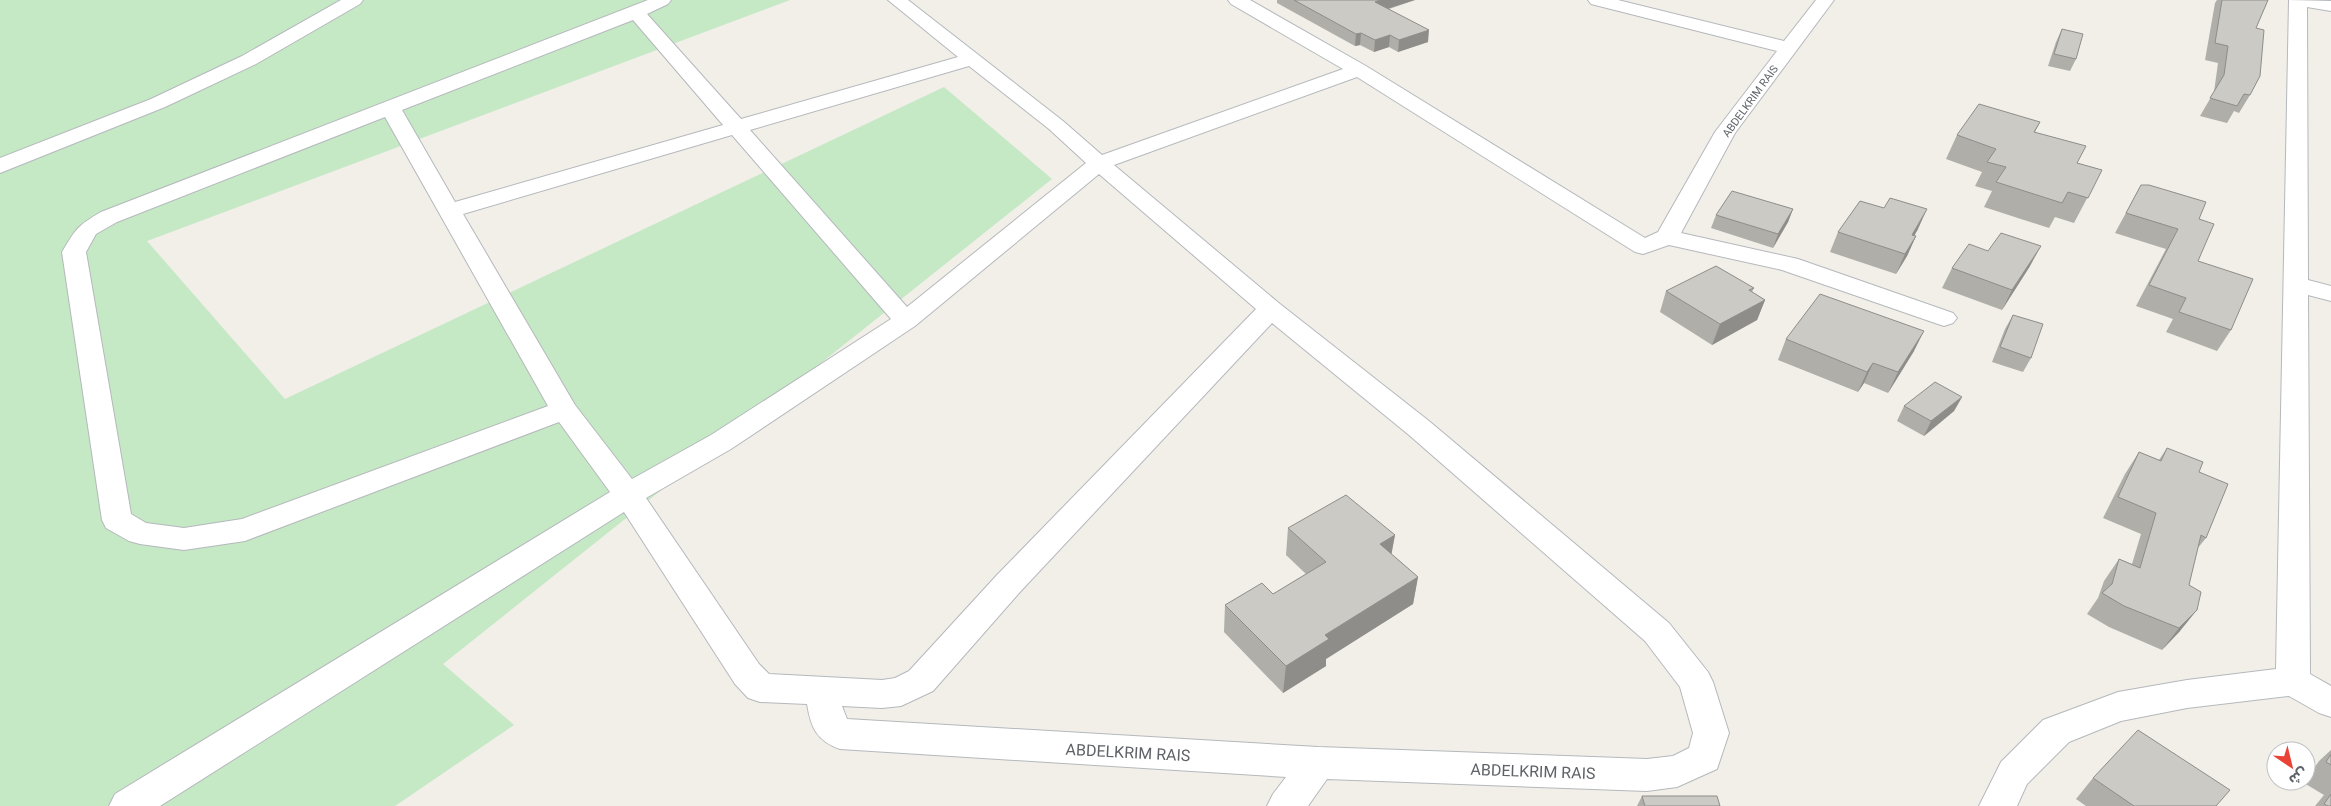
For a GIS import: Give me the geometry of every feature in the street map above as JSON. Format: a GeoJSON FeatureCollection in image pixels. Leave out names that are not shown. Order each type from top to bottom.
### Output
{"type":"FeatureCollection","features":[{"type":"Feature","properties":{"kind":"street"},"geometry":{"type":"LineString","coordinates":[[0,166],[158,103],[200,84],[249,60],[354,0]]}},
{"type":"Feature","properties":{"kind":"street"},"geometry":{"type":"LineString","coordinates":[[564,410],[246,530],[184,539],[140,533],[117,520],[74,252],[87,230],[108,217],[636,12],[662,0]]}},
{"type":"Feature","properties":{"kind":"street","name":"ABDELKRIM RAIS"},"geometry":{"type":"LineString","coordinates":[[821,691],[831,727],[840,734],[1318,763],[1647,776],[1677,771],[1704,758],[1711,734],[1696,682],[1656,632],[1419,428],[1271,309],[1056,125],[896,0]]}},
{"type":"Feature","properties":{"kind":"street"},"geometry":{"type":"LineString","coordinates":[[1237,0],[1359,70],[1643,247],[1667,237],[1789,264],[1944,318]]}},
{"type":"Feature","properties":{"kind":"street"},"geometry":{"type":"LineString","coordinates":[[1597,0],[1789,48]]}},
{"type":"Feature","properties":{"kind":"street","name":"ABDELKRIM RAIS"},"geometry":{"type":"LineString","coordinates":[[1667,237],[1725,132],[1825,0]]}},
{"type":"Feature","properties":{"kind":"street"},"geometry":{"type":"LineString","coordinates":[[2293,681],[2298,0],[2331,6]]}},
{"type":"Feature","properties":{"kind":"street"},"geometry":{"type":"LineString","coordinates":[[636,12],[906,321]]}},
{"type":"Feature","properties":{"kind":"street"},"geometry":{"type":"LineString","coordinates":[[449,211],[971,59]]}},
{"type":"Feature","properties":{"kind":"street"},"geometry":{"type":"LineString","coordinates":[[128,806],[628,495],[721,442],[906,321],[1099,163],[1359,70]]}},
{"type":"Feature","properties":{"kind":"street"},"geometry":{"type":"LineString","coordinates":[[390,108],[564,410],[628,495],[747,674],[760,688],[882,694],[901,692],[921,681],[1008,584],[1271,309]]}},
{"type":"Feature","properties":{"kind":"street"},"geometry":{"type":"LineString","coordinates":[[2296,284],[2331,294]]}},
{"type":"Feature","properties":{"kind":"street"},"geometry":{"type":"LineString","coordinates":[[1998,806],[2014,773],[2056,731],[2118,707],[2187,694],[2293,681],[2331,703]]}},
{"type":"Feature","properties":{"kind":"street"},"geometry":{"type":"LineString","coordinates":[[1286,806],[1318,763]]}},
{"type":"Feature","properties":{"kind":"green space"},"geometry":{"type":"Polygon","coordinates":[[[0,0],[790,0],[147,241],[285,399],[944,87],[1052,179],[443,664],[514,725],[395,806],[0,806],[0,0]]]}},
{"type":"Feature","properties":{"kind":"building"},"geometry":{"type":"Polygon","coordinates":[[[1294,0],[1380,0],[1375,2],[1429,30],[1399,40],[1390,35],[1375,40],[1361,33],[1356,34],[1294,0]]]}},
{"type":"Feature","properties":{"kind":"building"},"geometry":{"type":"Polygon","coordinates":[[[2222,0],[2268,0],[2256,28],[2264,30],[2260,76],[2250,95],[2244,94],[2237,106],[2210,98],[2224,75],[2228,46],[2215,43],[2222,0]]]}},
{"type":"Feature","properties":{"kind":"building"},"geometry":{"type":"Polygon","coordinates":[[[2062,29],[2083,34],[2076,59],[2054,54],[2062,29]]]}},
{"type":"Feature","properties":{"kind":"building"},"geometry":{"type":"Polygon","coordinates":[[[1979,104],[2040,122],[2034,132],[2086,146],[2077,163],[2102,170],[2088,198],[2068,192],[2062,203],[1996,182],[2006,167],[1987,162],[1996,149],[1957,135],[1979,104]]]}},
{"type":"Feature","properties":{"kind":"building"},"geometry":{"type":"Polygon","coordinates":[[[2141,185],[2149,185],[2206,202],[2199,219],[2214,224],[2198,261],[2253,279],[2231,330],[2179,312],[2186,298],[2149,285],[2178,229],[2126,213],[2141,185]]]}},
{"type":"Feature","properties":{"kind":"building"},"geometry":{"type":"Polygon","coordinates":[[[1732,191],[1793,209],[1778,234],[1716,215],[1732,191]]]}},
{"type":"Feature","properties":{"kind":"building"},"geometry":{"type":"Polygon","coordinates":[[[1890,198],[1927,209],[1912,235],[1916,236],[1905,254],[1838,232],[1860,201],[1884,208],[1890,198]]]}},
{"type":"Feature","properties":{"kind":"building"},"geometry":{"type":"Polygon","coordinates":[[[2001,233],[2041,246],[2012,290],[1952,268],[1969,244],[1988,251],[2001,233]]]}},
{"type":"Feature","properties":{"kind":"building"},"geometry":{"type":"Polygon","coordinates":[[[1716,266],[1754,288],[1749,290],[1765,300],[1720,324],[1666,291],[1716,266]]]}},
{"type":"Feature","properties":{"kind":"building"},"geometry":{"type":"Polygon","coordinates":[[[1820,294],[1924,331],[1898,372],[1873,363],[1867,372],[1786,339],[1820,294]]]}},
{"type":"Feature","properties":{"kind":"building"},"geometry":{"type":"Polygon","coordinates":[[[2013,315],[2043,324],[2031,358],[2000,347],[2013,315]]]}},
{"type":"Feature","properties":{"kind":"building"},"geometry":{"type":"Polygon","coordinates":[[[1935,382],[1962,397],[1931,421],[1904,406],[1935,382]]]}},
{"type":"Feature","properties":{"kind":"building"},"geometry":{"type":"Polygon","coordinates":[[[2167,448],[2203,462],[2199,472],[2228,484],[2206,538],[2201,535],[2189,585],[2201,592],[2197,610],[2179,628],[2124,606],[2102,593],[2112,584],[2119,559],[2140,568],[2156,513],[2118,497],[2139,452],[2161,461],[2167,448]]]}},
{"type":"Feature","properties":{"kind":"building"},"geometry":{"type":"Polygon","coordinates":[[[1346,495],[1395,535],[1380,544],[1418,577],[1325,635],[1329,639],[1286,666],[1225,605],[1262,583],[1273,594],[1326,562],[1288,528],[1346,495]]]}},
{"type":"Feature","properties":{"kind":"building"},"geometry":{"type":"Polygon","coordinates":[[[2138,730],[2230,790],[2216,806],[2134,806],[2093,778],[2138,730]]]}},
{"type":"Feature","properties":{"kind":"building"},"geometry":{"type":"Polygon","coordinates":[[[2331,754],[2331,765],[2326,762],[2331,754]]]}},
{"type":"Feature","properties":{"kind":"building"},"geometry":{"type":"Polygon","coordinates":[[[2331,794],[2331,806],[2328,806],[2324,804],[2331,794]]]}},
{"type":"Feature","properties":{"kind":"building"},"geometry":{"type":"Polygon","coordinates":[[[1642,796],[1717,796],[1720,806],[1645,806],[1642,796]]]}}]}
